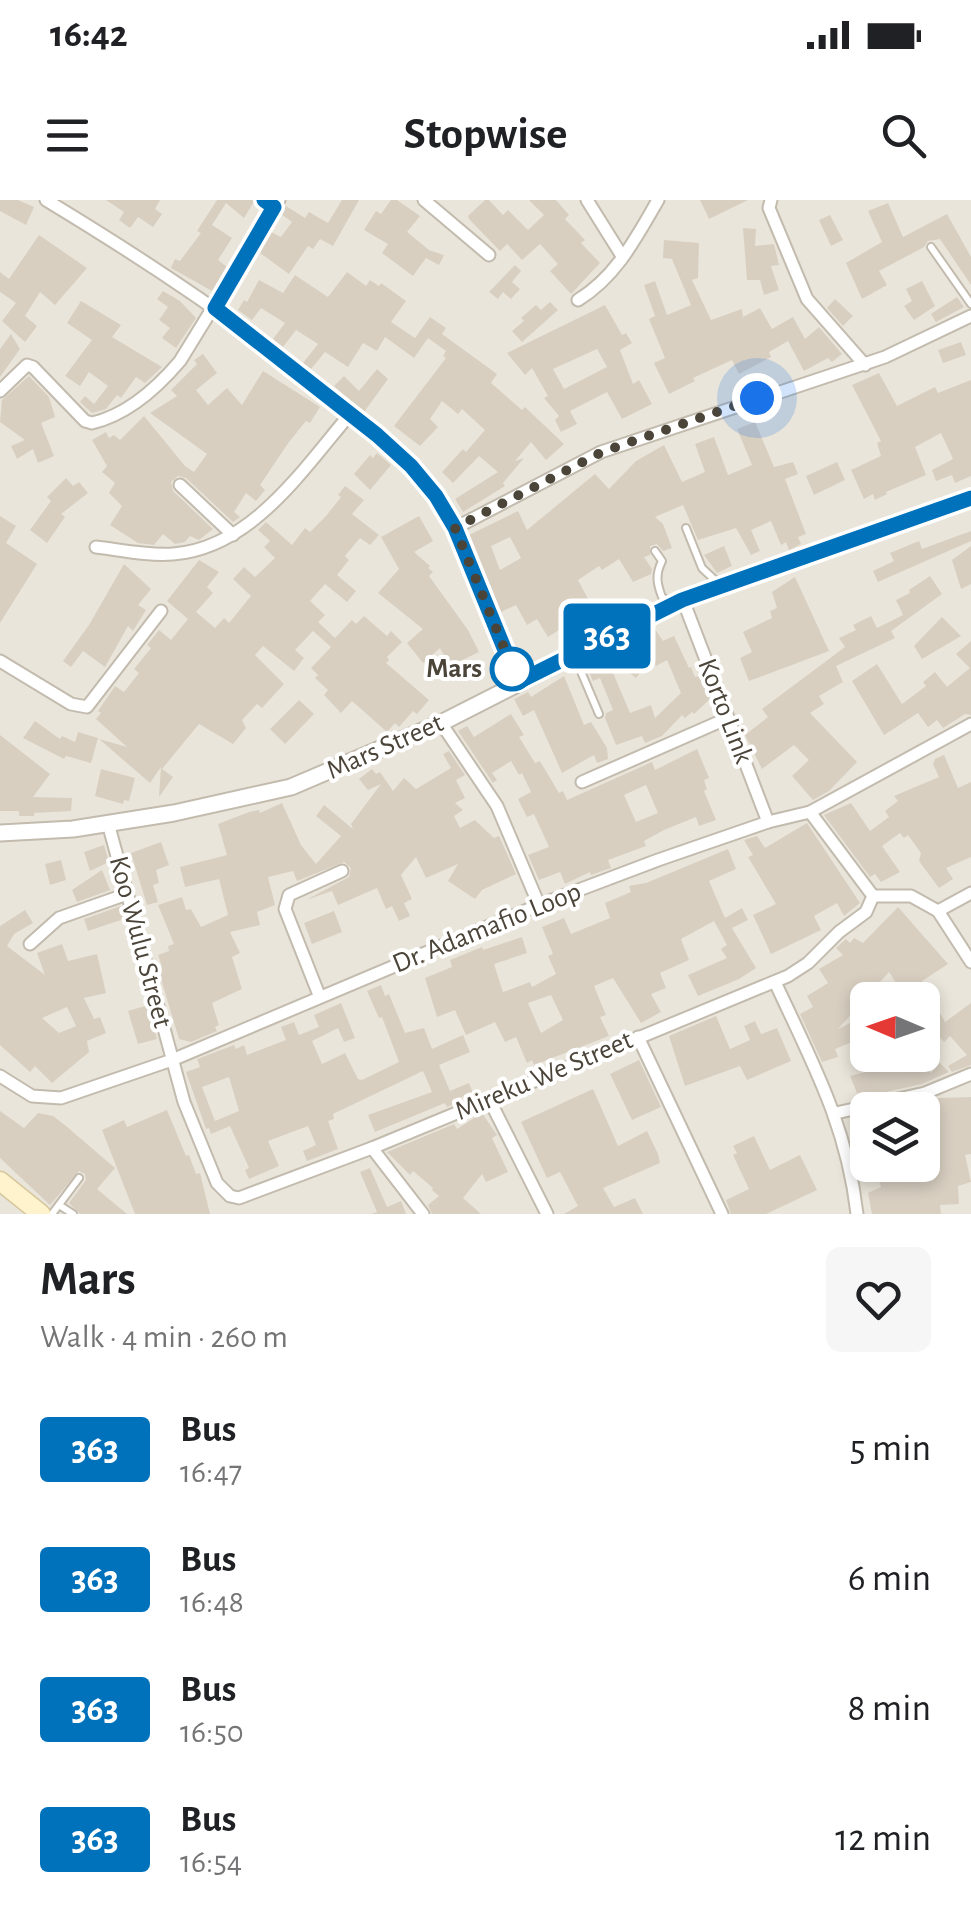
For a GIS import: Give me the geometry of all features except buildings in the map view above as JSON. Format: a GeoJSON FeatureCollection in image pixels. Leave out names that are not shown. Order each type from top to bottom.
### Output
{"type":"FeatureCollection","features":[{"type":"Feature","properties":{"kind":"main road"},"geometry":{"type":"LineString","coordinates":[[0,1181],[50,1210]]}},
{"type":"Feature","properties":{"kind":"street"},"geometry":{"type":"LineString","coordinates":[[46,200],[215,308],[411,466],[436,496],[455,528],[518,682]]}},
{"type":"Feature","properties":{"kind":"street"},"geometry":{"type":"LineString","coordinates":[[424,200],[488,255]]}},
{"type":"Feature","properties":{"kind":"street"},"geometry":{"type":"LineString","coordinates":[[587,200],[622,256]]}},
{"type":"Feature","properties":{"kind":"street"},"geometry":{"type":"LineString","coordinates":[[578,300],[598,288],[658,200]]}},
{"type":"Feature","properties":{"kind":"street"},"geometry":{"type":"LineString","coordinates":[[771,200],[770,208],[808,300],[865,365]]}},
{"type":"Feature","properties":{"kind":"street"},"geometry":{"type":"LineString","coordinates":[[0,391],[22,367],[30,366],[85,421],[99,422],[159,385],[215,308],[272,202]]}},
{"type":"Feature","properties":{"kind":"street"},"geometry":{"type":"LineString","coordinates":[[455,528],[602,452],[865,365],[971,316]]}},
{"type":"Feature","properties":{"kind":"street"},"geometry":{"type":"LineString","coordinates":[[96,547],[168,554],[209,547],[232,535],[281,494],[351,414]]}},
{"type":"Feature","properties":{"kind":"street"},"geometry":{"type":"LineString","coordinates":[[180,486],[232,535]]}},
{"type":"Feature","properties":{"kind":"street","name":"Mars Street"},"geometry":{"type":"LineString","coordinates":[[0,833],[108,824],[291,787],[441,723],[678,602],[971,498]]}},
{"type":"Feature","properties":{"kind":"street","name":"Korto Link"},"geometry":{"type":"LineString","coordinates":[[678,602],[768,822]]}},
{"type":"Feature","properties":{"kind":"street"},"geometry":{"type":"LineString","coordinates":[[0,660],[71,704],[87,707],[161,612]]}},
{"type":"Feature","properties":{"kind":"street"},"geometry":{"type":"LineString","coordinates":[[582,782],[728,718]]}},
{"type":"Feature","properties":{"kind":"street"},"geometry":{"type":"LineString","coordinates":[[441,723],[497,806],[539,905]]}},
{"type":"Feature","properties":{"kind":"street","name":"Dr. Adamafio Loop"},"geometry":{"type":"LineString","coordinates":[[0,1076],[20,1091],[45,1099],[78,1093],[172,1060],[539,905],[768,822],[810,812],[971,724]]}},
{"type":"Feature","properties":{"kind":"street"},"geometry":{"type":"LineString","coordinates":[[810,812],[874,896],[911,896],[938,911],[971,962]]}},
{"type":"Feature","properties":{"kind":"street","name":"Koo Wulu Street"},"geometry":{"type":"LineString","coordinates":[[108,824],[172,1060]]}},
{"type":"Feature","properties":{"kind":"street"},"geometry":{"type":"LineString","coordinates":[[319,995],[284,909],[285,902],[289,895],[342,871]]}},
{"type":"Feature","properties":{"kind":"street"},"geometry":{"type":"LineString","coordinates":[[938,911],[971,892]]}},
{"type":"Feature","properties":{"kind":"street"},"geometry":{"type":"LineString","coordinates":[[30,944],[60,918],[127,894]]}},
{"type":"Feature","properties":{"kind":"street","name":"Mireku We Street"},"geometry":{"type":"LineString","coordinates":[[172,1060],[217,1182],[230,1196],[249,1196],[775,982],[808,963],[866,912],[874,896]]}},
{"type":"Feature","properties":{"kind":"street"},"geometry":{"type":"LineString","coordinates":[[775,982],[836,1113],[857,1214]]}},
{"type":"Feature","properties":{"kind":"street"},"geometry":{"type":"LineString","coordinates":[[638,1037],[722,1214]]}},
{"type":"Feature","properties":{"kind":"street"},"geometry":{"type":"LineString","coordinates":[[836,1113],[942,1088],[971,1074]]}},
{"type":"Feature","properties":{"kind":"street"},"geometry":{"type":"LineString","coordinates":[[489,1099],[547,1214]]}},
{"type":"Feature","properties":{"kind":"street"},"geometry":{"type":"LineString","coordinates":[[372,1148],[422,1214]]}},
{"type":"Feature","properties":{"kind":"lane"},"geometry":{"type":"LineString","coordinates":[[931,247],[971,304]]}},
{"type":"Feature","properties":{"kind":"lane"},"geometry":{"type":"LineString","coordinates":[[686,528],[702,568],[724,586]]}},
{"type":"Feature","properties":{"kind":"lane"},"geometry":{"type":"LineString","coordinates":[[656,550],[662,561],[656,572],[662,598],[678,602]]}},
{"type":"Feature","properties":{"kind":"lane"},"geometry":{"type":"LineString","coordinates":[[573,654],[598,714]]}},
{"type":"Feature","properties":{"kind":"lane"},"geometry":{"type":"LineString","coordinates":[[50,1210],[79,1178]]}},
{"type":"Feature","properties":{"kind":"lane"},"geometry":{"type":"LineString","coordinates":[[50,1210],[52,1214]]}},
{"type":"Feature","properties":{"kind":"lane"},"geometry":{"type":"LineString","coordinates":[[50,1210],[73,1214]]}},
{"type":"Feature","properties":{"kind":"shaded area"},"geometry":{"type":"Polygon","coordinates":[[[0,200],[971,200],[971,1214],[0,1214],[0,200]]]}},
{"type":"Feature","properties":{"kind":"bus line","name":"363"},"geometry":{"type":"LineString","coordinates":[[264,200],[274,207],[215,308],[377,435],[436,496],[455,528],[518,682],[682,600],[971,498]]}},
{"type":"Feature","properties":{"kind":"place","name":"Mars"},"geometry":{"type":"Point","coordinates":[512,669]}},
{"type":"Feature","properties":{"kind":"route"},"geometry":{"type":"LineString","coordinates":[[512,669],[518,682],[455,528],[602,452],[757,398]]}}]}
